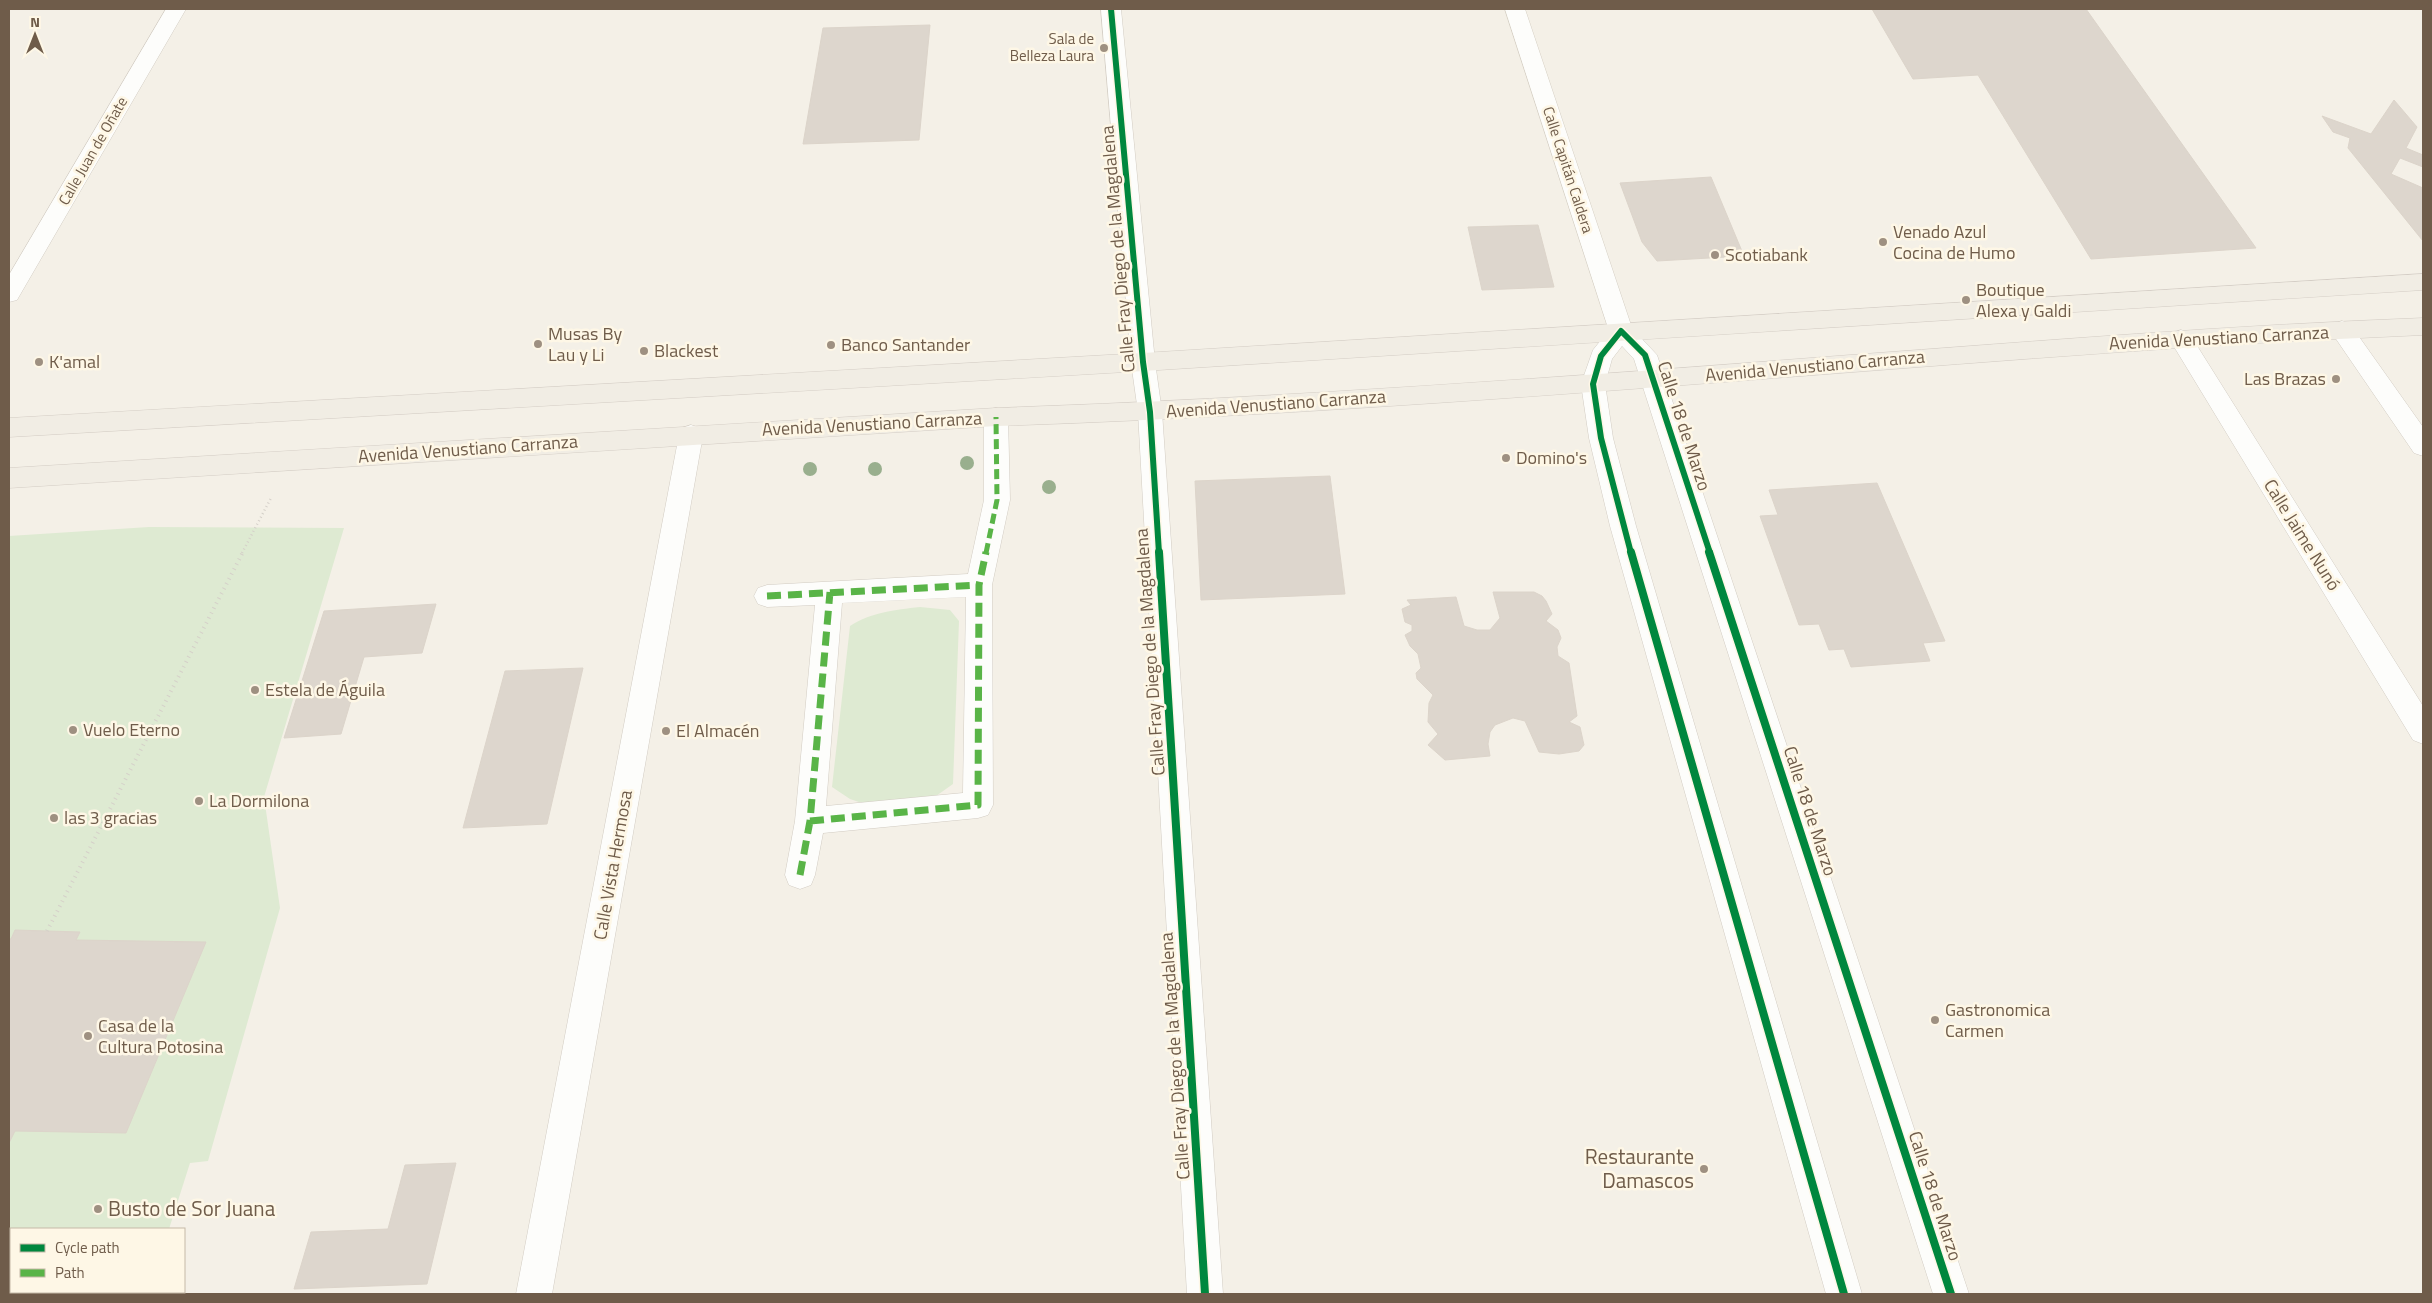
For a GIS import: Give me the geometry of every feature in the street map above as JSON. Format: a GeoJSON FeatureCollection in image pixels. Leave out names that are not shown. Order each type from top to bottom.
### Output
{"type":"FeatureCollection","features":[{"type":"Feature","properties":{"kind":"main road"},"geometry":{"type":"LineString","coordinates":[[9,428],[1143,362],[2423,282]]}},
{"type":"Feature","properties":{"kind":"main road","name":"Avenida Venustiano Carranza"},"geometry":{"type":"LineString","coordinates":[[9,478],[996,417],[1150,412],[1593,384],[2181,339],[2423,326]]}},
{"type":"Feature","properties":{"kind":"street","name":"Calle Juan de Oñate"},"geometry":{"type":"LineString","coordinates":[[9,294],[176,9]]}},
{"type":"Feature","properties":{"kind":"street","name":"Calle Fray Diego de la Magdalena"},"geometry":{"type":"LineString","coordinates":[[1111,9],[1143,362],[1150,412],[1205,1294]]}},
{"type":"Feature","properties":{"kind":"street","name":"Calle Capitán Caldera"},"geometry":{"type":"LineString","coordinates":[[1515,9],[1621,331]]}},
{"type":"Feature","properties":{"kind":"street"},"geometry":{"type":"LineString","coordinates":[[2342,330],[2423,446]]}},
{"type":"Feature","properties":{"kind":"street","name":"Calle 18 de Marzo"},"geometry":{"type":"LineString","coordinates":[[1621,331],[1645,355],[1951,1294]]}},
{"type":"Feature","properties":{"kind":"street"},"geometry":{"type":"LineString","coordinates":[[1621,331],[1601,356],[1593,384],[1601,438],[1623,526],[1844,1294]]}},
{"type":"Feature","properties":{"kind":"street","name":"Calle Jaime Nunó"},"geometry":{"type":"LineString","coordinates":[[2181,339],[2423,731]]}},
{"type":"Feature","properties":{"kind":"street"},"geometry":{"type":"LineString","coordinates":[[810,820],[978,805],[979,585],[997,500],[996,417]]}},
{"type":"Feature","properties":{"kind":"street","name":"Calle Vista Hermosa"},"geometry":{"type":"LineString","coordinates":[[534,1294],[692,435]]}},
{"type":"Feature","properties":{"kind":"street"},"geometry":{"type":"LineString","coordinates":[[767,596],[979,585]]}},
{"type":"Feature","properties":{"kind":"street"},"geometry":{"type":"LineString","coordinates":[[800,875],[810,820],[830,592]]}},
{"type":"Feature","properties":{"kind":"path"},"geometry":{"type":"LineString","coordinates":[[47,931],[254,528],[292,460]]}},
{"type":"Feature","properties":{"kind":"green space"},"geometry":{"type":"Polygon","coordinates":[[[149,527],[344,528],[264,797],[280,908],[208,1161],[190,1163],[169,1228],[10,1228],[10,1293],[148,1294],[9,1294],[9,536],[149,527]]]}},
{"type":"Feature","properties":{"kind":"green space"},"geometry":{"type":"Polygon","coordinates":[[[920,607],[950,610],[959,621],[953,784],[936,796],[868,805],[850,799],[832,787],[850,626],[875,615],[920,607]]]}},
{"type":"Feature","properties":{"kind":"building"},"geometry":{"type":"Polygon","coordinates":[[[1872,9],[2086,9],[2256,248],[2091,259],[1978,75],[1913,79],[1872,9]]]}},
{"type":"Feature","properties":{"kind":"building"},"geometry":{"type":"Polygon","coordinates":[[[930,25],[919,140],[803,144],[823,28],[930,25]]]}},
{"type":"Feature","properties":{"kind":"building"},"geometry":{"type":"Polygon","coordinates":[[[2394,100],[2417,127],[2406,148],[2423,155],[2423,167],[2400,158],[2391,174],[2423,188],[2423,241],[2348,148],[2350,138],[2333,132],[2322,116],[2371,134],[2394,100]]]}},
{"type":"Feature","properties":{"kind":"building"},"geometry":{"type":"Polygon","coordinates":[[[1711,177],[1744,256],[1657,261],[1642,242],[1620,183],[1711,177]]]}},
{"type":"Feature","properties":{"kind":"building"},"geometry":{"type":"Polygon","coordinates":[[[1538,225],[1554,287],[1482,290],[1468,227],[1538,225]]]}},
{"type":"Feature","properties":{"kind":"building"},"geometry":{"type":"Polygon","coordinates":[[[1330,476],[1345,594],[1201,600],[1195,481],[1330,476]]]}},
{"type":"Feature","properties":{"kind":"building"},"geometry":{"type":"Polygon","coordinates":[[[1877,483],[1945,641],[1923,643],[1930,661],[1851,667],[1844,649],[1829,650],[1819,624],[1799,625],[1760,516],[1778,515],[1769,490],[1877,483]]]}},
{"type":"Feature","properties":{"kind":"building"},"geometry":{"type":"Polygon","coordinates":[[[1493,592],[1534,592],[1542,596],[1546,601],[1552,614],[1546,621],[1558,630],[1561,638],[1557,647],[1558,656],[1569,663],[1577,716],[1569,722],[1580,727],[1584,745],[1579,751],[1559,754],[1539,752],[1525,721],[1513,718],[1495,725],[1490,732],[1488,744],[1490,756],[1445,760],[1428,745],[1438,734],[1428,722],[1429,703],[1433,695],[1417,679],[1416,673],[1421,668],[1418,654],[1410,646],[1405,635],[1412,631],[1412,625],[1405,622],[1402,609],[1411,605],[1407,600],[1456,597],[1464,626],[1477,630],[1490,630],[1500,618],[1493,592]]]}},
{"type":"Feature","properties":{"kind":"building"},"geometry":{"type":"Polygon","coordinates":[[[436,604],[422,653],[364,657],[341,734],[284,738],[324,611],[436,604]]]}},
{"type":"Feature","properties":{"kind":"building"},"geometry":{"type":"Polygon","coordinates":[[[583,668],[547,824],[463,828],[505,671],[583,668]]]}},
{"type":"Feature","properties":{"kind":"building","name":"Casa de la Cultura Potosina"},"geometry":{"type":"Polygon","coordinates":[[[15,930],[80,932],[76,940],[206,942],[126,1133],[15,1131],[9,1143],[9,939],[11,939],[15,930]]]}},
{"type":"Feature","properties":{"kind":"building"},"geometry":{"type":"Polygon","coordinates":[[[456,1163],[427,1284],[294,1289],[311,1232],[388,1229],[405,1165],[456,1163]]]}},
{"type":"Feature","properties":{"kind":"marked path"},"geometry":{"type":"LineString","coordinates":[[810,821],[978,805],[979,585],[997,500],[996,417]]}},
{"type":"Feature","properties":{"kind":"marked path"},"geometry":{"type":"LineString","coordinates":[[767,596],[979,585]]}},
{"type":"Feature","properties":{"kind":"marked path"},"geometry":{"type":"LineString","coordinates":[[800,875],[810,821],[830,592]]}},
{"type":"Feature","properties":{"kind":"cycle path"},"geometry":{"type":"LineString","coordinates":[[1111,9],[1143,362],[1150,412],[1205,1294]]}},
{"type":"Feature","properties":{"kind":"cycle path"},"geometry":{"type":"LineString","coordinates":[[1844,1294],[1623,526],[1601,438],[1593,384],[1601,356],[1621,331],[1645,355],[1951,1294]]}},
{"type":"Feature","properties":{"kind":"place","name":"Sala de Belleza Laura"},"geometry":{"type":"Point","coordinates":[1104,48]}},
{"type":"Feature","properties":{"kind":"place","name":"Venado Azul Cocina de Humo"},"geometry":{"type":"Point","coordinates":[1883,242]}},
{"type":"Feature","properties":{"kind":"place","name":"Scotiabank"},"geometry":{"type":"Point","coordinates":[1715,255]}},
{"type":"Feature","properties":{"kind":"place","name":"Boutique Alexa y Galdi"},"geometry":{"type":"Point","coordinates":[1966,300]}},
{"type":"Feature","properties":{"kind":"place","name":"Musas By Lau y Li"},"geometry":{"type":"Point","coordinates":[538,344]}},
{"type":"Feature","properties":{"kind":"place","name":"Banco Santander"},"geometry":{"type":"Point","coordinates":[831,345]}},
{"type":"Feature","properties":{"kind":"place","name":"Blackest"},"geometry":{"type":"Point","coordinates":[644,351]}},
{"type":"Feature","properties":{"kind":"place","name":"K'amal"},"geometry":{"type":"Point","coordinates":[39,362]}},
{"type":"Feature","properties":{"kind":"place","name":"Las Brazas"},"geometry":{"type":"Point","coordinates":[2336,379]}},
{"type":"Feature","properties":{"kind":"place","name":"Domino's"},"geometry":{"type":"Point","coordinates":[1506,458]}},
{"type":"Feature","properties":{"kind":"place","name":"Estela de Águila"},"geometry":{"type":"Point","coordinates":[255,690]}},
{"type":"Feature","properties":{"kind":"place","name":"Vuelo Eterno"},"geometry":{"type":"Point","coordinates":[73,730]}},
{"type":"Feature","properties":{"kind":"place","name":"El Almacén"},"geometry":{"type":"Point","coordinates":[666,731]}},
{"type":"Feature","properties":{"kind":"place","name":"La Dormilona"},"geometry":{"type":"Point","coordinates":[199,801]}},
{"type":"Feature","properties":{"kind":"place","name":"las 3 gracias"},"geometry":{"type":"Point","coordinates":[54,818]}},
{"type":"Feature","properties":{"kind":"place","name":"Gastronomica Carmen"},"geometry":{"type":"Point","coordinates":[1935,1020]}},
{"type":"Feature","properties":{"kind":"place","name":"Casa de la Cultura Potosina"},"geometry":{"type":"Point","coordinates":[88,1036]}},
{"type":"Feature","properties":{"kind":"place","name":"Restaurante Damascos"},"geometry":{"type":"Point","coordinates":[1704,1169]}},
{"type":"Feature","properties":{"kind":"place","name":"Busto de Sor Juana"},"geometry":{"type":"Point","coordinates":[98,1209]}}]}
